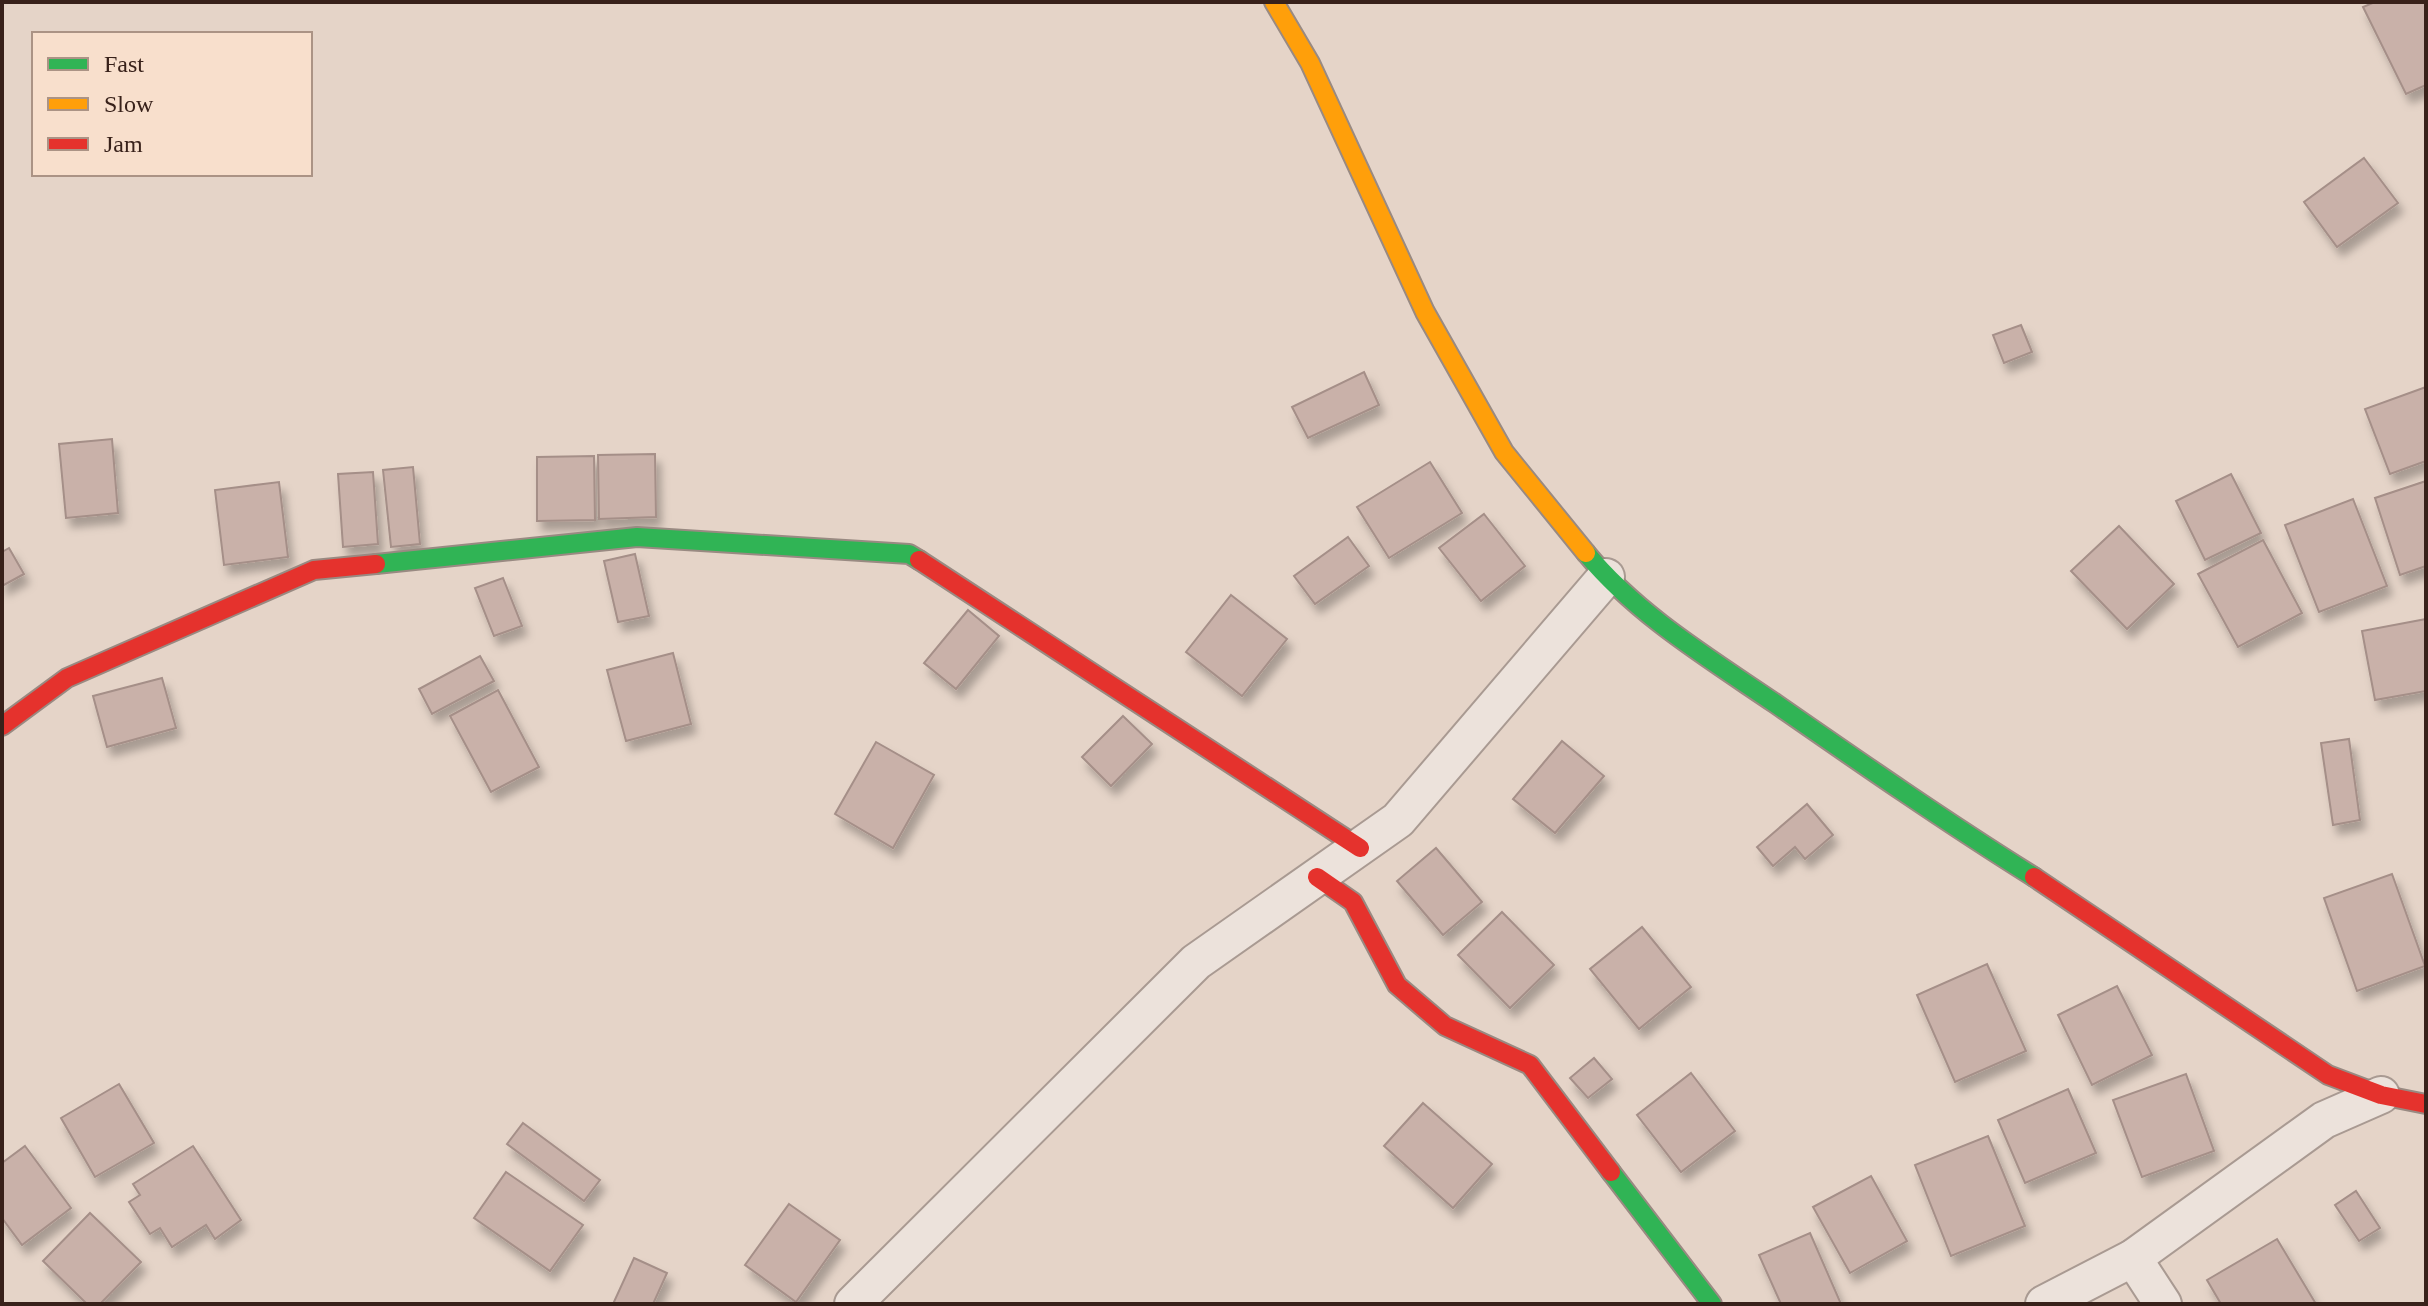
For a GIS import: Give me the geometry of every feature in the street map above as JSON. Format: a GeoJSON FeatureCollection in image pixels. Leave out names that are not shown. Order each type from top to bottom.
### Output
{"type":"FeatureCollection","features":[{"type":"Feature","properties":{"kind":"street"},"geometry":{"type":"LineString","coordinates":[[1274,2],[1310,63],[1425,312],[1504,452],[1606,577],[1678,637],[1958,830],[2073,901],[2328,1075],[2381,1095],[2426,1104]]}},
{"type":"Feature","properties":{"kind":"street"},"geometry":{"type":"LineString","coordinates":[[2,726],[67,678],[314,570],[637,537],[909,554],[1360,848]]}},
{"type":"Feature","properties":{"kind":"street"},"geometry":{"type":"LineString","coordinates":[[853,1304],[1196,962],[1398,820],[1606,577]]}},
{"type":"Feature","properties":{"kind":"street"},"geometry":{"type":"LineString","coordinates":[[1317,877],[1353,902],[1397,985],[1445,1026],[1530,1065],[1712,1304]]}},
{"type":"Feature","properties":{"kind":"street"},"geometry":{"type":"LineString","coordinates":[[2044,1304],[2133,1258],[2324,1120],[2381,1095]]}},
{"type":"Feature","properties":{"kind":"street"},"geometry":{"type":"LineString","coordinates":[[2133,1258],[2163,1304]]}},
{"type":"Feature","properties":{"kind":"building"},"geometry":{"type":"Polygon","coordinates":[[[2375,2],[2426,2],[2426,85],[2406,94],[2363,7],[2375,2]]]}},
{"type":"Feature","properties":{"kind":"building"},"geometry":{"type":"Polygon","coordinates":[[[2364,158],[2398,203],[2337,247],[2304,202],[2364,158]]]}},
{"type":"Feature","properties":{"kind":"building"},"geometry":{"type":"Polygon","coordinates":[[[2021,325],[2032,352],[2004,363],[1993,335],[2021,325]]]}},
{"type":"Feature","properties":{"kind":"building"},"geometry":{"type":"Polygon","coordinates":[[[1364,372],[1379,405],[1308,438],[1292,407],[1364,372]]]}},
{"type":"Feature","properties":{"kind":"building"},"geometry":{"type":"Polygon","coordinates":[[[2426,387],[2426,461],[2390,474],[2365,409],[2426,387]]]}},
{"type":"Feature","properties":{"kind":"building"},"geometry":{"type":"Polygon","coordinates":[[[112,439],[118,513],[66,518],[59,444],[112,439]]]}},
{"type":"Feature","properties":{"kind":"building"},"geometry":{"type":"Polygon","coordinates":[[[655,454],[656,517],[599,519],[598,455],[655,454]]]}},
{"type":"Feature","properties":{"kind":"building"},"geometry":{"type":"Polygon","coordinates":[[[594,456],[595,520],[537,521],[537,457],[594,456]]]}},
{"type":"Feature","properties":{"kind":"building"},"geometry":{"type":"Polygon","coordinates":[[[1430,462],[1462,513],[1389,558],[1357,507],[1430,462]]]}},
{"type":"Feature","properties":{"kind":"building"},"geometry":{"type":"Polygon","coordinates":[[[413,467],[420,544],[391,547],[383,470],[413,467]]]}},
{"type":"Feature","properties":{"kind":"building"},"geometry":{"type":"Polygon","coordinates":[[[373,472],[378,544],[343,547],[338,474],[373,472]]]}},
{"type":"Feature","properties":{"kind":"building"},"geometry":{"type":"Polygon","coordinates":[[[2231,474],[2261,533],[2205,560],[2176,501],[2231,474]]]}},
{"type":"Feature","properties":{"kind":"building"},"geometry":{"type":"Polygon","coordinates":[[[2426,481],[2426,566],[2400,575],[2375,498],[2426,481]]]}},
{"type":"Feature","properties":{"kind":"building"},"geometry":{"type":"Polygon","coordinates":[[[279,482],[288,557],[224,565],[215,490],[279,482]]]}},
{"type":"Feature","properties":{"kind":"building"},"geometry":{"type":"Polygon","coordinates":[[[2353,499],[2387,586],[2319,612],[2285,525],[2353,499]]]}},
{"type":"Feature","properties":{"kind":"building"},"geometry":{"type":"Polygon","coordinates":[[[1484,514],[1525,566],[1481,601],[1439,548],[1484,514]]]}},
{"type":"Feature","properties":{"kind":"building"},"geometry":{"type":"Polygon","coordinates":[[[2119,526],[2174,584],[2127,629],[2071,571],[2119,526]]]}},
{"type":"Feature","properties":{"kind":"building"},"geometry":{"type":"Polygon","coordinates":[[[1348,537],[1369,566],[1315,604],[1294,576],[1348,537]]]}},
{"type":"Feature","properties":{"kind":"building"},"geometry":{"type":"Polygon","coordinates":[[[2263,540],[2302,613],[2238,647],[2198,574],[2263,540]]]}},
{"type":"Feature","properties":{"kind":"building"},"geometry":{"type":"Polygon","coordinates":[[[9,548],[24,574],[2,586],[2,552],[9,548]]]}},
{"type":"Feature","properties":{"kind":"building"},"geometry":{"type":"Polygon","coordinates":[[[635,554],[649,616],[618,622],[604,561],[635,554]]]}},
{"type":"Feature","properties":{"kind":"building"},"geometry":{"type":"Polygon","coordinates":[[[503,578],[522,626],[494,636],[475,588],[503,578]]]}},
{"type":"Feature","properties":{"kind":"building"},"geometry":{"type":"Polygon","coordinates":[[[1231,595],[1287,639],[1242,696],[1186,652],[1231,595]]]}},
{"type":"Feature","properties":{"kind":"building"},"geometry":{"type":"Polygon","coordinates":[[[968,610],[999,636],[956,689],[924,663],[968,610]]]}},
{"type":"Feature","properties":{"kind":"building"},"geometry":{"type":"Polygon","coordinates":[[[2426,619],[2426,691],[2375,700],[2362,631],[2426,619]]]}},
{"type":"Feature","properties":{"kind":"building"},"geometry":{"type":"Polygon","coordinates":[[[673,653],[691,724],[626,741],[607,670],[673,653]]]}},
{"type":"Feature","properties":{"kind":"building"},"geometry":{"type":"Polygon","coordinates":[[[480,656],[494,681],[432,714],[419,689],[480,656]]]}},
{"type":"Feature","properties":{"kind":"building"},"geometry":{"type":"Polygon","coordinates":[[[162,678],[176,728],[107,747],[93,696],[162,678]]]}},
{"type":"Feature","properties":{"kind":"building"},"geometry":{"type":"Polygon","coordinates":[[[498,690],[539,767],[491,792],[450,716],[498,690]]]}},
{"type":"Feature","properties":{"kind":"building"},"geometry":{"type":"Polygon","coordinates":[[[1123,716],[1152,744],[1111,786],[1082,757],[1123,716]]]}},
{"type":"Feature","properties":{"kind":"building"},"geometry":{"type":"Polygon","coordinates":[[[2349,739],[2360,820],[2333,825],[2321,743],[2349,739]]]}},
{"type":"Feature","properties":{"kind":"building"},"geometry":{"type":"Polygon","coordinates":[[[1562,741],[1604,776],[1555,833],[1513,799],[1562,741]]]}},
{"type":"Feature","properties":{"kind":"building"},"geometry":{"type":"Polygon","coordinates":[[[876,742],[934,775],[893,848],[835,814],[876,742]]]}},
{"type":"Feature","properties":{"kind":"building"},"geometry":{"type":"Polygon","coordinates":[[[1807,804],[1833,835],[1805,859],[1795,847],[1773,866],[1757,847],[1807,804]]]}},
{"type":"Feature","properties":{"kind":"building"},"geometry":{"type":"Polygon","coordinates":[[[1436,848],[1482,902],[1443,935],[1397,881],[1436,848]]]}},
{"type":"Feature","properties":{"kind":"building"},"geometry":{"type":"Polygon","coordinates":[[[2392,874],[2425,966],[2357,991],[2324,898],[2392,874]]]}},
{"type":"Feature","properties":{"kind":"building"},"geometry":{"type":"Polygon","coordinates":[[[1502,912],[1554,965],[1510,1008],[1458,955],[1502,912]]]}},
{"type":"Feature","properties":{"kind":"building"},"geometry":{"type":"Polygon","coordinates":[[[1642,927],[1691,987],[1639,1029],[1590,969],[1642,927]]]}},
{"type":"Feature","properties":{"kind":"building"},"geometry":{"type":"Polygon","coordinates":[[[1987,964],[2026,1051],[1955,1082],[1917,995],[1987,964]]]}},
{"type":"Feature","properties":{"kind":"building"},"geometry":{"type":"Polygon","coordinates":[[[2117,986],[2152,1055],[2092,1085],[2058,1015],[2117,986]]]}},
{"type":"Feature","properties":{"kind":"building"},"geometry":{"type":"Polygon","coordinates":[[[1594,1058],[1612,1079],[1588,1098],[1570,1078],[1594,1058]]]}},
{"type":"Feature","properties":{"kind":"building"},"geometry":{"type":"Polygon","coordinates":[[[1691,1073],[1735,1131],[1681,1172],[1637,1115],[1691,1073]]]}},
{"type":"Feature","properties":{"kind":"building"},"geometry":{"type":"Polygon","coordinates":[[[2186,1074],[2214,1151],[2142,1177],[2113,1100],[2186,1074]]]}},
{"type":"Feature","properties":{"kind":"building"},"geometry":{"type":"Polygon","coordinates":[[[119,1084],[154,1143],[95,1177],[61,1118],[119,1084]]]}},
{"type":"Feature","properties":{"kind":"building"},"geometry":{"type":"Polygon","coordinates":[[[2068,1089],[2096,1153],[2025,1183],[1998,1120],[2068,1089]]]}},
{"type":"Feature","properties":{"kind":"building"},"geometry":{"type":"Polygon","coordinates":[[[1423,1103],[1492,1164],[1453,1208],[1384,1146],[1423,1103]]]}},
{"type":"Feature","properties":{"kind":"building"},"geometry":{"type":"Polygon","coordinates":[[[523,1123],[600,1180],[584,1201],[507,1144],[523,1123]]]}},
{"type":"Feature","properties":{"kind":"building"},"geometry":{"type":"Polygon","coordinates":[[[1988,1136],[2025,1226],[1951,1256],[1915,1165],[1988,1136]]]}},
{"type":"Feature","properties":{"kind":"building"},"geometry":{"type":"Polygon","coordinates":[[[25,1146],[71,1208],[22,1245],[2,1218],[2,1163],[25,1146]]]}},
{"type":"Feature","properties":{"kind":"building"},"geometry":{"type":"Polygon","coordinates":[[[193,1146],[241,1220],[215,1239],[206,1225],[172,1247],[160,1228],[150,1234],[129,1202],[140,1195],[133,1184],[193,1146]]]}},
{"type":"Feature","properties":{"kind":"building"},"geometry":{"type":"Polygon","coordinates":[[[506,1172],[583,1225],[550,1271],[474,1218],[506,1172]]]}},
{"type":"Feature","properties":{"kind":"building"},"geometry":{"type":"Polygon","coordinates":[[[1871,1176],[1907,1241],[1850,1273],[1813,1207],[1871,1176]]]}},
{"type":"Feature","properties":{"kind":"building"},"geometry":{"type":"Polygon","coordinates":[[[2356,1191],[2380,1228],[2359,1241],[2335,1205],[2356,1191]]]}},
{"type":"Feature","properties":{"kind":"building"},"geometry":{"type":"Polygon","coordinates":[[[789,1204],[840,1240],[796,1302],[745,1265],[789,1204]]]}},
{"type":"Feature","properties":{"kind":"building"},"geometry":{"type":"Polygon","coordinates":[[[90,1213],[141,1262],[100,1304],[87,1304],[43,1261],[90,1213]]]}},
{"type":"Feature","properties":{"kind":"building"},"geometry":{"type":"Polygon","coordinates":[[[1810,1233],[1841,1304],[1781,1304],[1759,1255],[1810,1233]]]}},
{"type":"Feature","properties":{"kind":"building"},"geometry":{"type":"Polygon","coordinates":[[[2277,1239],[2316,1304],[2221,1304],[2207,1280],[2277,1239]]]}},
{"type":"Feature","properties":{"kind":"building"},"geometry":{"type":"Polygon","coordinates":[[[634,1258],[667,1273],[653,1304],[613,1304],[634,1258]]]}},
{"type":"Feature","properties":{"kind":"traffic: fast"},"geometry":{"type":"LineString","coordinates":[[376,564],[637,537],[909,554],[919,560]]}},
{"type":"Feature","properties":{"kind":"traffic: fast"},"geometry":{"type":"LineString","coordinates":[[1586,553],[1628,596],[1675,635],[2034,877]]}},
{"type":"Feature","properties":{"kind":"traffic: fast"},"geometry":{"type":"LineString","coordinates":[[1611,1172],[1712,1304]]}},
{"type":"Feature","properties":{"kind":"traffic: slow"},"geometry":{"type":"LineString","coordinates":[[1274,2],[1310,63],[1425,312],[1504,452],[1586,553]]}},
{"type":"Feature","properties":{"kind":"traffic: jam"},"geometry":{"type":"LineString","coordinates":[[919,560],[1360,848]]}},
{"type":"Feature","properties":{"kind":"traffic: jam"},"geometry":{"type":"LineString","coordinates":[[2,726],[67,678],[314,570],[376,564]]}},
{"type":"Feature","properties":{"kind":"traffic: jam"},"geometry":{"type":"LineString","coordinates":[[1317,877],[1353,902],[1397,985],[1445,1026],[1530,1065],[1611,1172]]}},
{"type":"Feature","properties":{"kind":"traffic: jam"},"geometry":{"type":"LineString","coordinates":[[2034,877],[2328,1075],[2381,1095],[2426,1104]]}}]}
